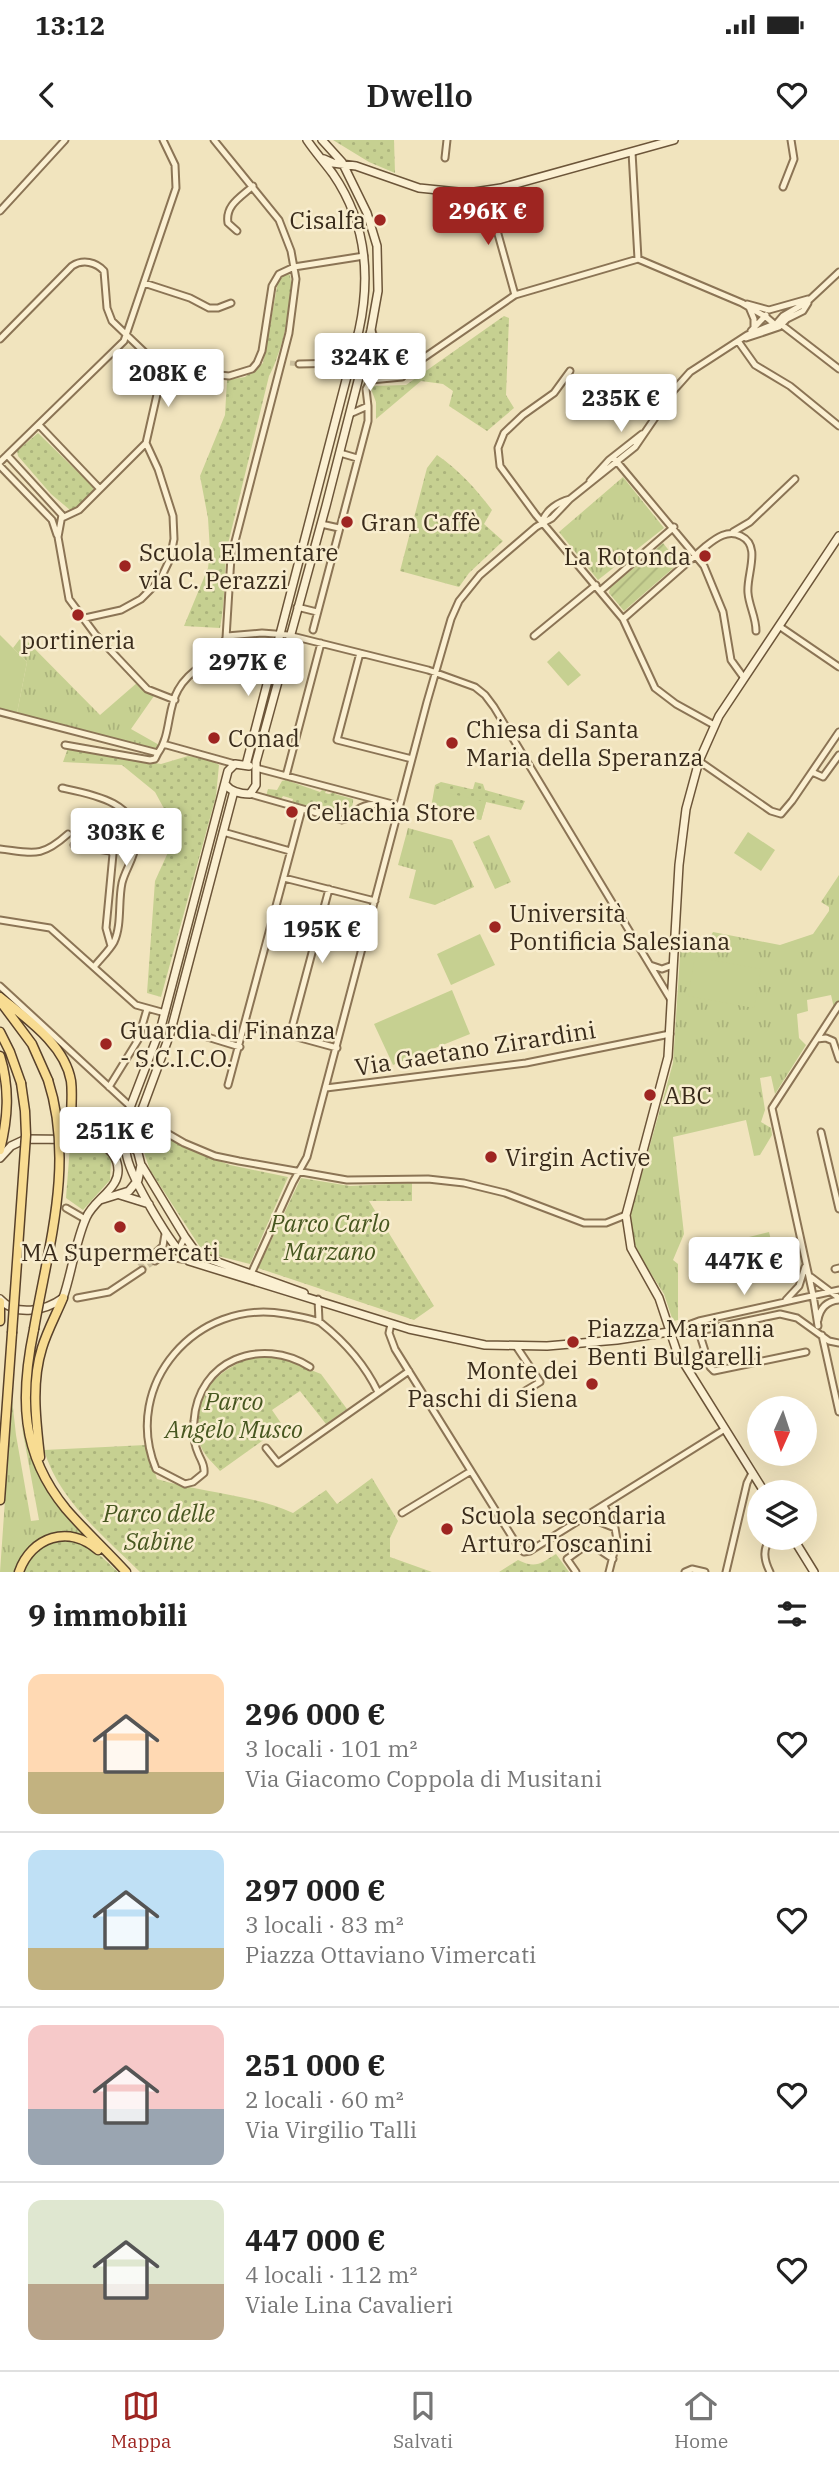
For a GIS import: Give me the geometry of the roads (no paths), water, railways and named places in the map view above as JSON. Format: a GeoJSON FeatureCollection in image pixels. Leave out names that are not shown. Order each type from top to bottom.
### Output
{"type":"FeatureCollection","features":[{"type":"Feature","properties":{"kind":"main road"},"geometry":{"type":"LineString","coordinates":[[0,1000],[32,1044],[48,1080],[57,1110],[61,1146],[59,1185],[26,1377],[25,1404],[30,1438],[42,1470],[66,1508],[124,1570]]}},
{"type":"Feature","properties":{"kind":"main road"},"geometry":{"type":"LineString","coordinates":[[0,1000],[49,1040],[60,1054],[71,1083],[72,1126],[80,1135],[94,1141]]}},
{"type":"Feature","properties":{"kind":"main road"},"geometry":{"type":"LineString","coordinates":[[0,1032],[21,1083],[26,1135],[0,1500]]}},
{"type":"Feature","properties":{"kind":"main road"},"geometry":{"type":"LineString","coordinates":[[0,1056],[8,1101],[0,1150]]}},
{"type":"Feature","properties":{"kind":"main road"},"geometry":{"type":"LineString","coordinates":[[42,1470],[35,1405],[37,1372],[43,1346],[63,1298]]}},
{"type":"Feature","properties":{"kind":"main road"},"geometry":{"type":"LineString","coordinates":[[0,1300],[0,1321]]}},
{"type":"Feature","properties":{"kind":"main road"},"geometry":{"type":"LineString","coordinates":[[19,1572],[30,1549],[59,1537],[84,1540],[124,1570]]}},
{"type":"Feature","properties":{"kind":"street"},"geometry":{"type":"LineString","coordinates":[[0,211],[65,140]]}},
{"type":"Feature","properties":{"kind":"street"},"geometry":{"type":"LineString","coordinates":[[163,140],[176,165],[176,183],[171,206],[126,335],[119,346],[0,462],[54,524],[67,593],[95,634],[147,689],[175,701]]}},
{"type":"Feature","properties":{"kind":"street"},"geometry":{"type":"LineString","coordinates":[[65,744],[155,759],[163,744],[182,684],[221,648],[227,636],[231,557],[282,363],[294,306],[294,267],[292,251],[281,223],[214,140]]}},
{"type":"Feature","properties":{"kind":"street"},"geometry":{"type":"LineString","coordinates":[[246,765],[364,302],[365,256],[358,222],[334,176],[307,140]]}},
{"type":"Feature","properties":{"kind":"street"},"geometry":{"type":"LineString","coordinates":[[250,794],[256,785],[256,762],[340,453],[371,330],[379,285],[376,241],[361,199],[343,164],[322,140]]}},
{"type":"Feature","properties":{"kind":"street"},"geometry":{"type":"LineString","coordinates":[[445,158],[447,140]]}},
{"type":"Feature","properties":{"kind":"street"},"geometry":{"type":"LineString","coordinates":[[317,155],[331,163],[343,164],[425,190],[457,193],[486,191],[674,140]]}},
{"type":"Feature","properties":{"kind":"street"},"geometry":{"type":"LineString","coordinates":[[783,187],[794,159],[791,140]]}},
{"type":"Feature","properties":{"kind":"street"},"geometry":{"type":"LineString","coordinates":[[632,152],[638,258]]}},
{"type":"Feature","properties":{"kind":"street"},"geometry":{"type":"LineString","coordinates":[[237,231],[228,223],[228,212],[232,204],[253,186]]}},
{"type":"Feature","properties":{"kind":"street"},"geometry":{"type":"LineString","coordinates":[[486,191],[515,295]]}},
{"type":"Feature","properties":{"kind":"street"},"geometry":{"type":"LineString","coordinates":[[0,339],[64,274],[81,261],[97,265],[104,271],[109,314],[115,326],[163,368],[230,376],[254,368],[262,351],[274,281],[282,271],[365,256]]}},
{"type":"Feature","properties":{"kind":"street"},"geometry":{"type":"LineString","coordinates":[[313,630],[369,417],[366,391],[369,382],[398,378],[406,374],[409,368],[515,295],[638,258],[742,303],[773,324]]}},
{"type":"Feature","properties":{"kind":"street"},"geometry":{"type":"LineString","coordinates":[[781,317],[803,305],[839,272]]}},
{"type":"Feature","properties":{"kind":"street"},"geometry":{"type":"LineString","coordinates":[[144,283],[190,298],[209,309],[230,303]]}},
{"type":"Feature","properties":{"kind":"street"},"geometry":{"type":"LineString","coordinates":[[742,303],[769,310],[811,298]]}},
{"type":"Feature","properties":{"kind":"street"},"geometry":{"type":"LineString","coordinates":[[739,340],[755,337],[782,326],[788,319],[803,311],[811,298]]}},
{"type":"Feature","properties":{"kind":"street"},"geometry":{"type":"LineString","coordinates":[[749,307],[754,328]]}},
{"type":"Feature","properties":{"kind":"street"},"geometry":{"type":"LineString","coordinates":[[251,1274],[307,1157],[451,619],[467,590],[480,575],[542,523],[545,515],[557,505],[570,499],[635,447],[686,376],[747,335],[779,322],[781,312],[777,309]]}},
{"type":"Feature","properties":{"kind":"street"},"geometry":{"type":"LineString","coordinates":[[747,335],[766,317],[769,310]]}},
{"type":"Feature","properties":{"kind":"street"},"geometry":{"type":"LineString","coordinates":[[782,326],[839,369]]}},
{"type":"Feature","properties":{"kind":"street"},"geometry":{"type":"LineString","coordinates":[[371,330],[376,346],[382,354],[409,368]]}},
{"type":"Feature","properties":{"kind":"street"},"geometry":{"type":"LineString","coordinates":[[739,340],[757,366],[791,387],[839,426]]}},
{"type":"Feature","properties":{"kind":"street"},"geometry":{"type":"LineString","coordinates":[[282,363],[290,363]]}},
{"type":"Feature","properties":{"kind":"street"},"geometry":{"type":"LineString","coordinates":[[299,363],[350,363],[409,368]]}},
{"type":"Feature","properties":{"kind":"street"},"geometry":{"type":"LineString","coordinates":[[62,518],[79,510],[146,443],[163,368]]}},
{"type":"Feature","properties":{"kind":"street"},"geometry":{"type":"LineString","coordinates":[[570,371],[554,393],[507,429],[498,448],[498,462],[502,472],[622,619],[655,688],[676,704],[714,725]]}},
{"type":"Feature","properties":{"kind":"street"},"geometry":{"type":"LineString","coordinates":[[350,414],[368,406]]}},
{"type":"Feature","properties":{"kind":"street"},"geometry":{"type":"LineString","coordinates":[[39,425],[99,488]]}},
{"type":"Feature","properties":{"kind":"street"},"geometry":{"type":"LineString","coordinates":[[85,618],[121,610],[136,602],[154,587],[169,563],[174,539],[173,516],[158,469],[146,443]]}},
{"type":"Feature","properties":{"kind":"street"},"geometry":{"type":"LineString","coordinates":[[340,453],[357,458]]}},
{"type":"Feature","properties":{"kind":"street"},"geometry":{"type":"LineString","coordinates":[[7,455],[58,510],[62,518],[58,537]]}},
{"type":"Feature","properties":{"kind":"street"},"geometry":{"type":"LineString","coordinates":[[616,460],[696,554],[719,600],[731,660],[744,678]]}},
{"type":"Feature","properties":{"kind":"street"},"geometry":{"type":"LineString","coordinates":[[7,472],[16,464]]}},
{"type":"Feature","properties":{"kind":"street"},"geometry":{"type":"LineString","coordinates":[[622,619],[717,538],[750,522],[795,479]]}},
{"type":"Feature","properties":{"kind":"street"},"geometry":{"type":"LineString","coordinates":[[49,517],[56,515],[58,510]]}},
{"type":"Feature","properties":{"kind":"street"},"geometry":{"type":"LineString","coordinates":[[321,524],[339,528]]}},
{"type":"Feature","properties":{"kind":"street"},"geometry":{"type":"LineString","coordinates":[[534,636],[674,527]]}},
{"type":"Feature","properties":{"kind":"street"},"geometry":{"type":"LineString","coordinates":[[733,532],[745,538],[750,545],[752,559],[748,593],[756,631]]}},
{"type":"Feature","properties":{"kind":"street"},"geometry":{"type":"LineString","coordinates":[[757,1480],[678,1355],[668,1332],[659,1298],[631,1248],[626,1215],[633,1181],[664,1082],[670,1034],[683,828],[699,761],[714,725],[839,536]]}},
{"type":"Feature","properties":{"kind":"street"},"geometry":{"type":"LineString","coordinates":[[297,607],[317,612]]}},
{"type":"Feature","properties":{"kind":"street"},"geometry":{"type":"LineString","coordinates":[[779,626],[839,667]]}},
{"type":"Feature","properties":{"kind":"street"},"geometry":{"type":"LineString","coordinates":[[227,636],[290,635],[436,672],[475,687],[488,698],[671,1001]]}},
{"type":"Feature","properties":{"kind":"street"},"geometry":{"type":"LineString","coordinates":[[286,776],[321,643]]}},
{"type":"Feature","properties":{"kind":"street"},"geometry":{"type":"LineString","coordinates":[[360,653],[337,740],[412,759]]}},
{"type":"Feature","properties":{"kind":"street"},"geometry":{"type":"LineString","coordinates":[[0,712],[158,752]]}},
{"type":"Feature","properties":{"kind":"street"},"geometry":{"type":"LineString","coordinates":[[699,761],[775,814],[781,814],[839,732]]}},
{"type":"Feature","properties":{"kind":"street"},"geometry":{"type":"LineString","coordinates":[[163,744],[360,795],[399,808]]}},
{"type":"Feature","properties":{"kind":"street"},"geometry":{"type":"LineString","coordinates":[[812,772],[823,777],[839,755]]}},
{"type":"Feature","properties":{"kind":"street"},"geometry":{"type":"LineString","coordinates":[[113,1140],[130,1110],[165,1013],[228,771],[235,764]]}},
{"type":"Feature","properties":{"kind":"street"},"geometry":{"type":"LineString","coordinates":[[225,784],[234,791],[344,820],[372,804],[399,808]]}},
{"type":"Feature","properties":{"kind":"street"},"geometry":{"type":"LineString","coordinates":[[62,788],[109,801],[126,813],[134,828],[135,848],[122,883],[117,928],[111,946],[94,967]]}},
{"type":"Feature","properties":{"kind":"street"},"geometry":{"type":"LineString","coordinates":[[234,791],[170,1034],[135,1134],[141,1165],[184,1237],[200,1256],[391,1324],[464,1342],[516,1346],[607,1341],[668,1332],[687,1334],[780,1314],[797,1318],[829,1341],[839,1343]]}},
{"type":"Feature","properties":{"kind":"street"},"geometry":{"type":"LineString","coordinates":[[355,813],[360,795]]}},
{"type":"Feature","properties":{"kind":"street"},"geometry":{"type":"LineString","coordinates":[[229,1085],[302,809]]}},
{"type":"Feature","properties":{"kind":"street"},"geometry":{"type":"LineString","coordinates":[[223,832],[290,851]]}},
{"type":"Feature","properties":{"kind":"street"},"geometry":{"type":"LineString","coordinates":[[0,849],[44,851],[52,848],[68,834]]}},
{"type":"Feature","properties":{"kind":"street"},"geometry":{"type":"LineString","coordinates":[[74,845],[110,851],[113,854],[106,928],[111,946]]}},
{"type":"Feature","properties":{"kind":"street"},"geometry":{"type":"LineString","coordinates":[[284,878],[375,901]]}},
{"type":"Feature","properties":{"kind":"street"},"geometry":{"type":"LineString","coordinates":[[290,1035],[329,889]]}},
{"type":"Feature","properties":{"kind":"street"},"geometry":{"type":"LineString","coordinates":[[0,920],[46,926],[136,1005],[165,1013]]}},
{"type":"Feature","properties":{"kind":"street"},"geometry":{"type":"LineString","coordinates":[[647,963],[662,969],[673,964]]}},
{"type":"Feature","properties":{"kind":"street"},"geometry":{"type":"LineString","coordinates":[[0,986],[109,1087],[130,1110]]}},
{"type":"Feature","properties":{"kind":"street"},"geometry":{"type":"LineString","coordinates":[[839,1005],[772,1108],[839,1412]]}},
{"type":"Feature","properties":{"kind":"street"},"geometry":{"type":"LineString","coordinates":[[109,1087],[138,1038],[147,1009]]}},
{"type":"Feature","properties":{"kind":"street"},"geometry":{"type":"LineString","coordinates":[[264,1028],[337,1048]]}},
{"type":"Feature","properties":{"kind":"street"},"geometry":{"type":"LineString","coordinates":[[191,1032],[240,1047]]}},
{"type":"Feature","properties":{"kind":"street","name":"Via Gaetano Zirardini"},"geometry":{"type":"LineString","coordinates":[[326,1088],[526,1063],[670,1034]]}},
{"type":"Feature","properties":{"kind":"street"},"geometry":{"type":"LineString","coordinates":[[817,1039],[825,1037],[832,1040],[839,1059]]}},
{"type":"Feature","properties":{"kind":"street"},"geometry":{"type":"LineString","coordinates":[[130,1110],[125,1142],[129,1165],[176,1249],[189,1261]]}},
{"type":"Feature","properties":{"kind":"street"},"geometry":{"type":"LineString","coordinates":[[139,1117],[208,1153],[239,1161],[351,1181],[428,1179],[464,1183],[505,1194],[590,1224],[606,1223],[626,1215]]}},
{"type":"Feature","properties":{"kind":"street"},"geometry":{"type":"LineString","coordinates":[[821,1132],[839,1209]]}},
{"type":"Feature","properties":{"kind":"street"},"geometry":{"type":"LineString","coordinates":[[0,1158],[11,1146],[23,1139],[113,1140],[125,1142],[138,1152]]}},
{"type":"Feature","properties":{"kind":"street"},"geometry":{"type":"LineString","coordinates":[[0,1300],[13,1308],[29,1310],[48,1307],[63,1298],[85,1219],[115,1182],[118,1167],[110,1150],[94,1141]]}},
{"type":"Feature","properties":{"kind":"street"},"geometry":{"type":"LineString","coordinates":[[100,1200],[130,1191],[137,1183],[141,1165]]}},
{"type":"Feature","properties":{"kind":"street"},"geometry":{"type":"LineString","coordinates":[[116,1195],[136,1198],[151,1205]]}},
{"type":"Feature","properties":{"kind":"street"},"geometry":{"type":"LineString","coordinates":[[66,1208],[85,1219]]}},
{"type":"Feature","properties":{"kind":"street"},"geometry":{"type":"LineString","coordinates":[[164,1227],[164,1244],[153,1259],[176,1249],[183,1243],[184,1237]]}},
{"type":"Feature","properties":{"kind":"street"},"geometry":{"type":"LineString","coordinates":[[162,1256],[189,1261],[318,1299]]}},
{"type":"Feature","properties":{"kind":"street"},"geometry":{"type":"LineString","coordinates":[[783,1302],[799,1286],[806,1264]]}},
{"type":"Feature","properties":{"kind":"street"},"geometry":{"type":"LineString","coordinates":[[78,1297],[92,1297],[108,1292],[141,1268]]}},
{"type":"Feature","properties":{"kind":"street"},"geometry":{"type":"LineString","coordinates":[[808,1274],[839,1299]]}},
{"type":"Feature","properties":{"kind":"street"},"geometry":{"type":"LineString","coordinates":[[668,1332],[688,1323],[839,1290]]}},
{"type":"Feature","properties":{"kind":"street"},"geometry":{"type":"LineString","coordinates":[[318,1299],[319,1321]]}},
{"type":"Feature","properties":{"kind":"street"},"geometry":{"type":"LineString","coordinates":[[818,1326],[823,1307],[839,1299]]}},
{"type":"Feature","properties":{"kind":"street"},"geometry":{"type":"LineString","coordinates":[[310,1367],[291,1357],[270,1353],[249,1354],[227,1364],[205,1385],[195,1411],[194,1434],[196,1449],[205,1468],[203,1474],[193,1482],[185,1484],[156,1469],[148,1428],[152,1398],[163,1369],[183,1343],[220,1319],[247,1312],[276,1312],[319,1321],[360,1362],[378,1392]]}},
{"type":"Feature","properties":{"kind":"street"},"geometry":{"type":"LineString","coordinates":[[391,1324],[392,1343],[524,1552],[587,1517],[725,1429]]}},
{"type":"Feature","properties":{"kind":"street"},"geometry":{"type":"LineString","coordinates":[[699,1332],[710,1367],[714,1371],[806,1352]]}},
{"type":"Feature","properties":{"kind":"street"},"geometry":{"type":"LineString","coordinates":[[516,1346],[540,1382],[520,1394]]}},
{"type":"Feature","properties":{"kind":"street"},"geometry":{"type":"LineString","coordinates":[[266,1448],[278,1463],[409,1371]]}},
{"type":"Feature","properties":{"kind":"street"},"geometry":{"type":"LineString","coordinates":[[402,1513],[471,1471]]}},
{"type":"Feature","properties":{"kind":"street"},"geometry":{"type":"LineString","coordinates":[[726,1572],[747,1483],[752,1473]]}},
{"type":"Feature","properties":{"kind":"street"},"geometry":{"type":"LineString","coordinates":[[604,1506],[617,1535],[609,1572]]}},
{"type":"Feature","properties":{"kind":"street"},"geometry":{"type":"LineString","coordinates":[[587,1517],[614,1525]]}},
{"type":"Feature","properties":{"kind":"street"},"geometry":{"type":"LineString","coordinates":[[576,1572],[567,1559],[589,1543],[613,1559]]}},
{"type":"Feature","properties":{"kind":"street"},"geometry":{"type":"LineString","coordinates":[[765,1550],[770,1572]]}},
{"type":"Feature","properties":{"kind":"street"},"geometry":{"type":"LineString","coordinates":[[800,1550],[814,1572]]}},
{"type":"Feature","properties":{"kind":"street"},"geometry":{"type":"LineString","coordinates":[[685,1572],[692,1569],[705,1572]]}},
{"type":"Feature","properties":{"kind":"tunnel"},"geometry":{"type":"LineString","coordinates":[[290,363],[299,364]]}},
{"type":"Feature","properties":{"kind":"tunnel"},"geometry":{"type":"LineString","coordinates":[[139,1266],[151,1257]]}},
{"type":"Feature","properties":{"kind":"tunnel"},"geometry":{"type":"LineString","coordinates":[[142,1270],[155,1261]]}},
{"type":"Feature","properties":{"kind":"place","name":"Cisalfa"},"geometry":{"type":"Point","coordinates":[380,220]}},
{"type":"Feature","properties":{"kind":"place","name":"Gran Caffè"},"geometry":{"type":"Point","coordinates":[347,522]}},
{"type":"Feature","properties":{"kind":"place","name":"La Rotonda"},"geometry":{"type":"Point","coordinates":[705,556]}},
{"type":"Feature","properties":{"kind":"place","name":"Scuola Elmentare via C. Perazzi"},"geometry":{"type":"Point","coordinates":[125,566]}},
{"type":"Feature","properties":{"kind":"place","name":"portineria"},"geometry":{"type":"Point","coordinates":[78,615]}},
{"type":"Feature","properties":{"kind":"place","name":"Conad"},"geometry":{"type":"Point","coordinates":[214,738]}},
{"type":"Feature","properties":{"kind":"place","name":"Chiesa di Santa Maria della Speranza"},"geometry":{"type":"Point","coordinates":[452,743]}},
{"type":"Feature","properties":{"kind":"place","name":"Celiachia Store"},"geometry":{"type":"Point","coordinates":[292,812]}},
{"type":"Feature","properties":{"kind":"place","name":"Università Pontificia Salesiana"},"geometry":{"type":"Point","coordinates":[495,927]}},
{"type":"Feature","properties":{"kind":"place","name":"Guardia di Finanza - S.C.I.C.O."},"geometry":{"type":"Point","coordinates":[106,1044]}},
{"type":"Feature","properties":{"kind":"place","name":"ABC"},"geometry":{"type":"Point","coordinates":[650,1095]}},
{"type":"Feature","properties":{"kind":"place","name":"Virgin Active"},"geometry":{"type":"Point","coordinates":[491,1157]}},
{"type":"Feature","properties":{"kind":"place","name":"MA Supermercati"},"geometry":{"type":"Point","coordinates":[120,1227]}},
{"type":"Feature","properties":{"kind":"place","name":"Piazza Marianna Benti Bulgarelli"},"geometry":{"type":"Point","coordinates":[573,1342]}},
{"type":"Feature","properties":{"kind":"place","name":"Monte dei Paschi di Siena"},"geometry":{"type":"Point","coordinates":[592,1384]}},
{"type":"Feature","properties":{"kind":"place","name":"Scuola secondaria Arturo Toscanini"},"geometry":{"type":"Point","coordinates":[447,1529]}},
{"type":"Feature","properties":{"kind":"park label","name":"Parco Carlo Marzano"},"geometry":{"type":"Point","coordinates":[330,1237]}},
{"type":"Feature","properties":{"kind":"park label","name":"Parco Angelo Musco"},"geometry":{"type":"Point","coordinates":[234,1415]}},
{"type":"Feature","properties":{"kind":"park label","name":"Parco delle Sabine"},"geometry":{"type":"Point","coordinates":[159,1527]}}]}
